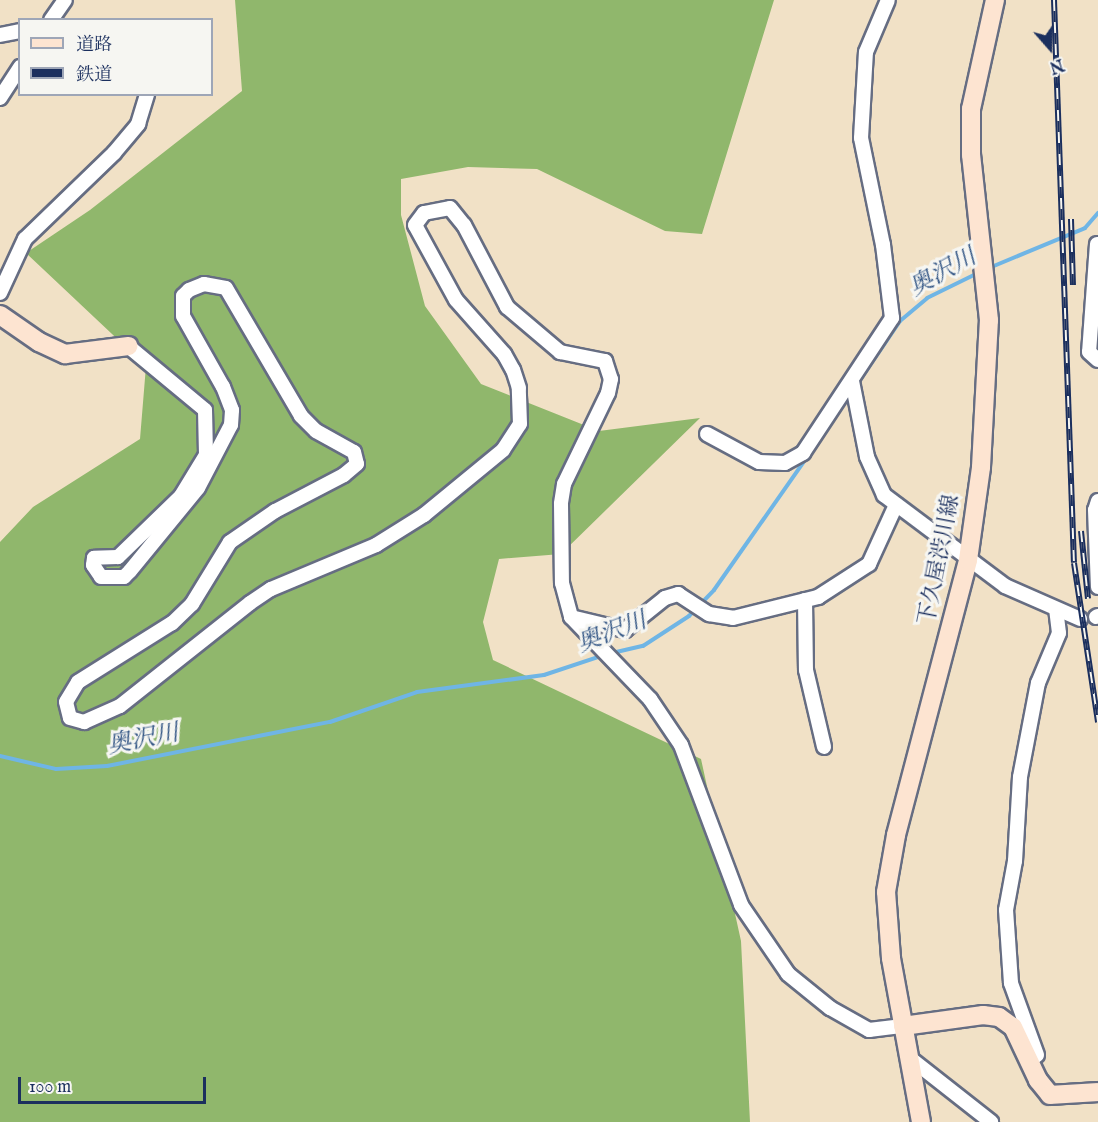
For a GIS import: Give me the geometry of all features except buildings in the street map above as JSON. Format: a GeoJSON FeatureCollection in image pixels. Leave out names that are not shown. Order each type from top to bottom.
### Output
{"type":"FeatureCollection","features":[{"type":"Feature","properties":{"kind":"main road","name":"下久屋渋川線"},"geometry":{"type":"LineString","coordinates":[[918,1121],[911,1059],[903,1026],[886,915],[889,870],[968,560],[981,467],[989,358],[982,257],[971,155],[971,109],[995,0]]}},
{"type":"Feature","properties":{"kind":"main road"},"geometry":{"type":"LineString","coordinates":[[0,315],[39,342],[65,354],[128,346]]}},
{"type":"Feature","properties":{"kind":"main road"},"geometry":{"type":"LineString","coordinates":[[903,1026],[983,1015],[999,1017],[1013,1027],[1050,1095],[1098,1092]]}},
{"type":"Feature","properties":{"kind":"street"},"geometry":{"type":"LineString","coordinates":[[52,18],[65,0]]}},
{"type":"Feature","properties":{"kind":"street"},"geometry":{"type":"LineString","coordinates":[[707,434],[759,462],[785,463],[804,453],[892,318],[883,245],[861,138],[866,52],[888,0]]}},
{"type":"Feature","properties":{"kind":"street"},"geometry":{"type":"LineString","coordinates":[[0,35],[18,32]]}},
{"type":"Feature","properties":{"kind":"street"},"geometry":{"type":"LineString","coordinates":[[0,98],[18,71]]}},
{"type":"Feature","properties":{"kind":"street"},"geometry":{"type":"LineString","coordinates":[[0,293],[25,239],[114,153],[138,124],[146,96]]}},
{"type":"Feature","properties":{"kind":"street"},"geometry":{"type":"LineString","coordinates":[[128,346],[204,410],[206,455],[181,496],[118,556],[94,558],[93,565],[101,577],[124,577],[130,571],[198,488],[231,424],[232,410],[224,387],[183,316],[183,296],[189,290],[204,284],[226,288],[301,416],[316,431],[354,452],[357,464],[344,475],[275,511],[230,542],[192,604],[172,623],[78,682],[66,702],[66,711],[77,723],[104,716],[120,706],[271,589],[375,545],[424,515],[503,450],[520,423],[519,388],[513,370],[456,300],[415,225],[424,213],[443,207],[450,208],[464,225],[507,307],[526,326],[560,352],[605,362],[610,380],[608,393],[564,484],[561,504],[562,583],[571,617],[650,699],[681,745],[741,905],[788,974],[830,1008],[869,1030],[903,1026]]}},
{"type":"Feature","properties":{"kind":"street"},"geometry":{"type":"LineString","coordinates":[[1097,244],[1089,352],[1098,360]]}},
{"type":"Feature","properties":{"kind":"street"},"geometry":{"type":"LineString","coordinates":[[852,381],[871,470],[884,495],[1005,586],[1080,619]]}},
{"type":"Feature","properties":{"kind":"street"},"geometry":{"type":"LineString","coordinates":[[1098,501],[1095,510],[1098,587]]}},
{"type":"Feature","properties":{"kind":"street"},"geometry":{"type":"LineString","coordinates":[[571,617],[625,630],[665,598],[678,594],[709,614],[733,618],[818,597],[869,564],[896,505]]}},
{"type":"Feature","properties":{"kind":"street"},"geometry":{"type":"LineString","coordinates":[[805,600],[806,670],[824,747]]}},
{"type":"Feature","properties":{"kind":"street"},"geometry":{"type":"LineString","coordinates":[[1029,1060],[1037,1055],[1011,983],[1006,910],[1015,861],[1020,777],[1038,683],[1059,633],[1056,610]]}},
{"type":"Feature","properties":{"kind":"street"},"geometry":{"type":"LineString","coordinates":[[911,1059],[991,1122]]}},
{"type":"Feature","properties":{"kind":"green space"},"geometry":{"type":"Polygon","coordinates":[[[235,0],[774,0],[702,234],[665,231],[537,169],[468,167],[401,179],[401,215],[425,306],[481,384],[599,431],[700,418],[561,554],[499,559],[483,622],[493,660],[701,759],[741,941],[750,1122],[0,1122],[0,542],[33,507],[140,439],[146,366],[26,253],[90,210],[242,91],[235,0]]]}},
{"type":"Feature","properties":{"kind":"waterway","name":"奥沢川"},"geometry":{"type":"LineString","coordinates":[[989,268],[1085,228],[1098,213]]}},
{"type":"Feature","properties":{"kind":"waterway","name":"奥沢川"},"geometry":{"type":"LineString","coordinates":[[858,383],[900,321],[927,298],[980,272]]}},
{"type":"Feature","properties":{"kind":"waterway","name":"奥沢川"},"geometry":{"type":"LineString","coordinates":[[612,653],[643,646],[689,616],[714,590],[808,456]]}},
{"type":"Feature","properties":{"kind":"waterway","name":"奥沢川"},"geometry":{"type":"LineString","coordinates":[[0,756],[56,769],[107,766],[330,722],[417,692],[544,675],[604,655]]}},
{"type":"Feature","properties":{"kind":"railway"},"geometry":{"type":"LineString","coordinates":[[1054,0],[1074,563],[1098,722]]}},
{"type":"Feature","properties":{"kind":"railway"},"geometry":{"type":"LineString","coordinates":[[1071,219],[1073,285]]}},
{"type":"Feature","properties":{"kind":"railway"},"geometry":{"type":"LineString","coordinates":[[1081,531],[1088,599]]}}]}
